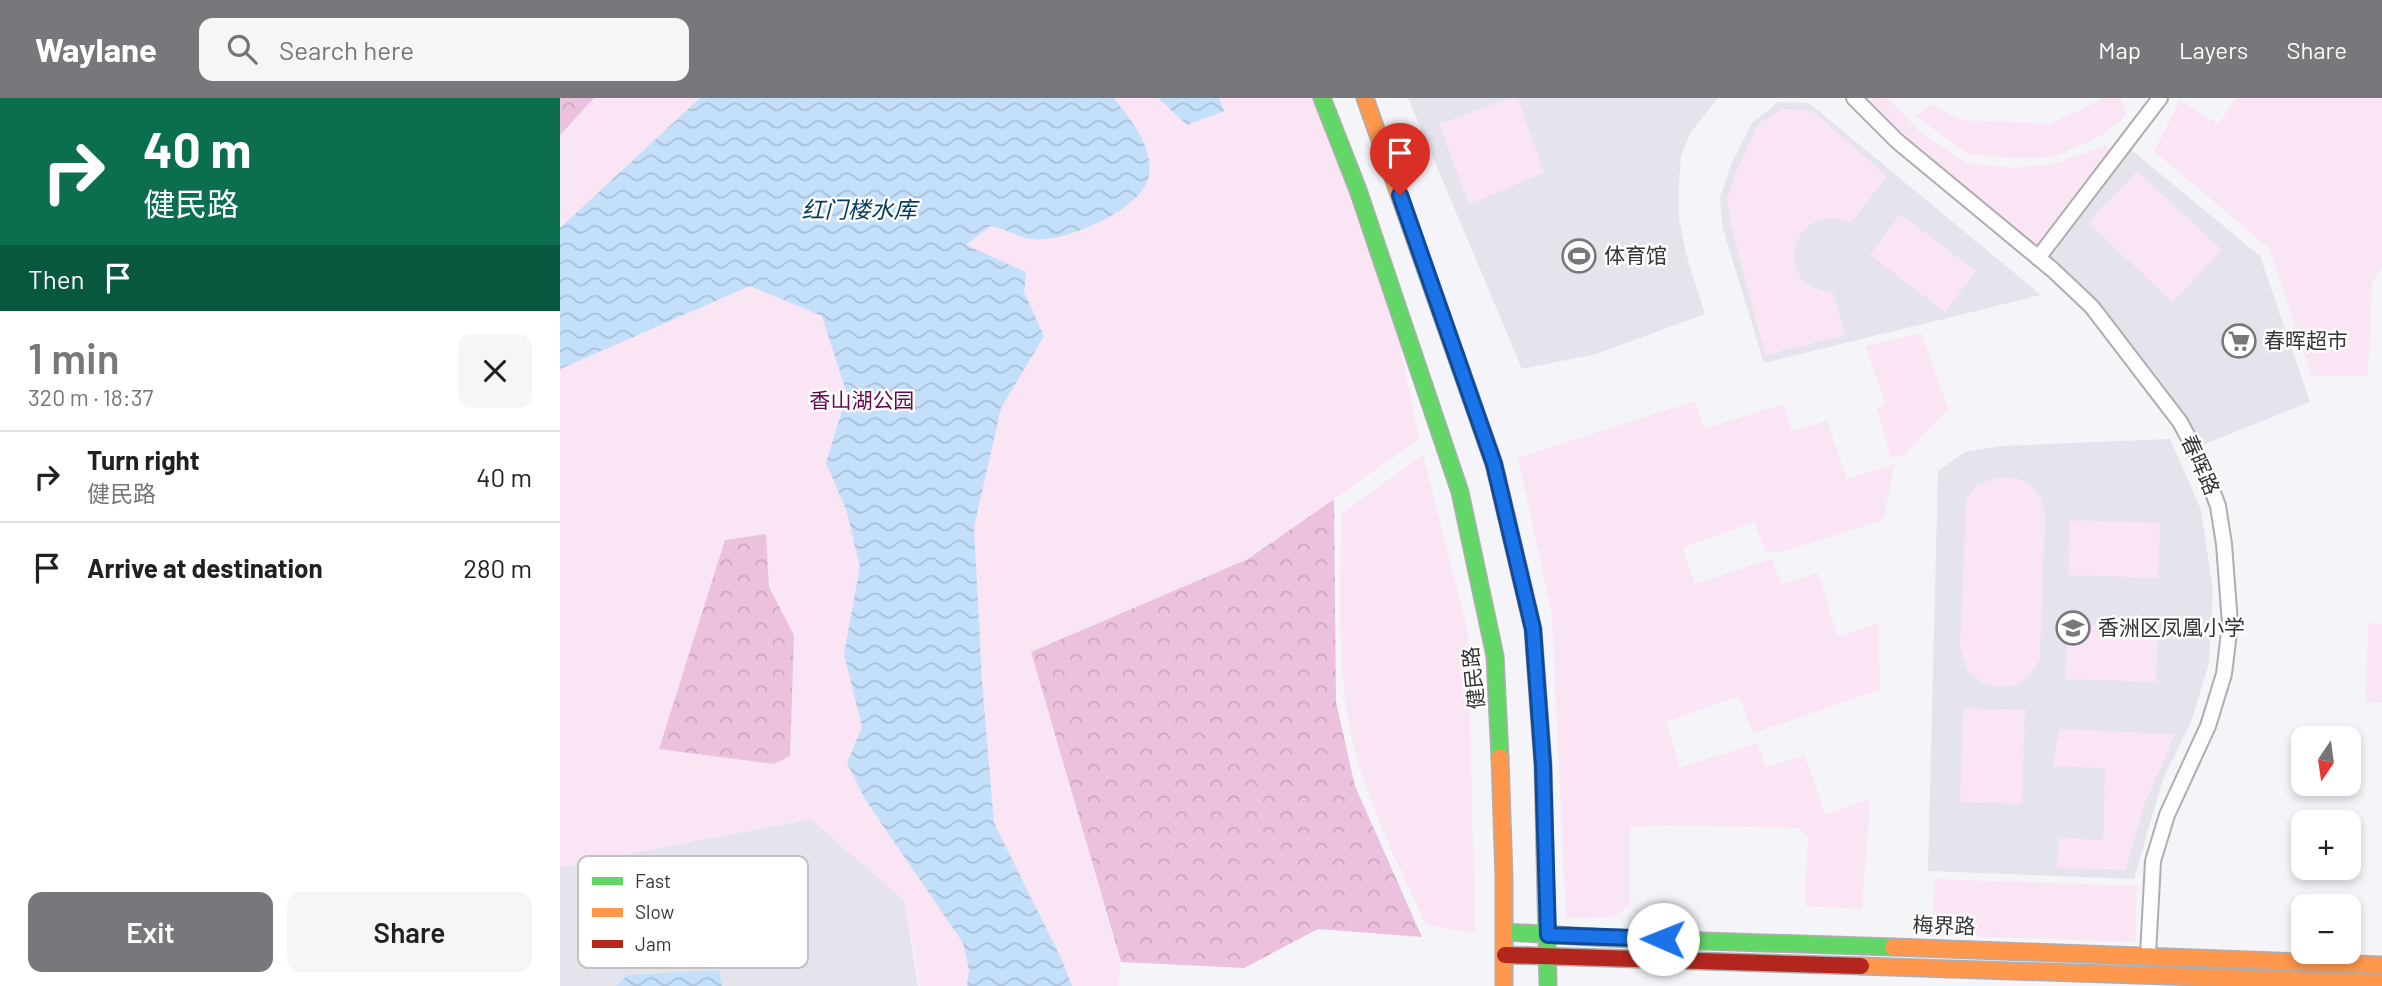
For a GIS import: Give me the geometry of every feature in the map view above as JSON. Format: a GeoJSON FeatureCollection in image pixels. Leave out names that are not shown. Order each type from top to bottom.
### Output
{"type":"FeatureCollection","features":[{"type":"Feature","properties":{"kind":"main road","name":"健民路"},"geometry":{"type":"LineString","coordinates":[[1322,98],[1358,190],[1460,492],[1486,606],[1495,656],[1499,718],[1504,986]]}},
{"type":"Feature","properties":{"kind":"main road"},"geometry":{"type":"LineString","coordinates":[[1365,98],[1494,464],[1533,629],[1543,765],[1548,986]]}},
{"type":"Feature","properties":{"kind":"main road","name":"梅界路"},"geometry":{"type":"LineString","coordinates":[[1505,932],[2148,954],[2382,965]]}},
{"type":"Feature","properties":{"kind":"main road"},"geometry":{"type":"LineString","coordinates":[[1505,955],[2382,983]]}},
{"type":"Feature","properties":{"kind":"street","name":"春晖路"},"geometry":{"type":"LineString","coordinates":[[1854,98],[1898,141],[2038,258],[2092,307],[2180,422],[2202,463],[2218,506],[2230,624],[2224,674],[2208,726],[2167,815],[2153,861],[2148,954]]}},
{"type":"Feature","properties":{"kind":"street"},"geometry":{"type":"LineString","coordinates":[[2038,258],[2160,98]]}},
{"type":"Feature","properties":{"kind":"shaded area"},"geometry":{"type":"Polygon","coordinates":[[[1408,98],[1718,98],[1690,133],[1681,157],[1679,183],[1679,218],[1686,254],[1705,314],[1596,354],[1522,369],[1408,98]]]}},
{"type":"Feature","properties":{"kind":"shaded area"},"geometry":{"type":"Polygon","coordinates":[[[1778,102],[1809,103],[2041,295],[1764,363],[1723,229],[1720,198],[1732,162],[1752,123],[1778,102]]]}},
{"type":"Feature","properties":{"kind":"shaded area"},"geometry":{"type":"Polygon","coordinates":[[[2129,148],[2260,256],[2310,402],[2200,446],[2043,257],[2129,148]]]}},
{"type":"Feature","properties":{"kind":"shaded area","name":"香洲区凤凰小学"},"geometry":{"type":"Polygon","coordinates":[[[2170,439],[2201,510],[2213,592],[2209,663],[2191,722],[2163,779],[2134,879],[1928,871],[1938,471],[1965,452],[2001,446],[2170,439]]]}},
{"type":"Feature","properties":{"kind":"shaded area"},"geometry":{"type":"Polygon","coordinates":[[[811,819],[904,900],[918,986],[560,986],[560,867],[578,864],[578,968],[808,968],[808,856],[618,856],[811,819]]]}},
{"type":"Feature","properties":{"kind":"green space","name":"香山湖公园"},"geometry":{"type":"Polygon","coordinates":[[[560,98],[1320,98],[1384,267],[1419,439],[1248,559],[1031,652],[1120,962],[1119,986],[920,986],[904,900],[810,819],[617,856],[578,856],[578,864],[560,867],[560,98]]]}},
{"type":"Feature","properties":{"kind":"green space"},"geometry":{"type":"Polygon","coordinates":[[[560,98],[594,98],[560,135],[560,98]]]}},
{"type":"Feature","properties":{"kind":"green space"},"geometry":{"type":"Polygon","coordinates":[[[1511,98],[1518,98],[1544,173],[1469,204],[1439,124],[1511,98]]]}},
{"type":"Feature","properties":{"kind":"green space"},"geometry":{"type":"Polygon","coordinates":[[[1862,98],[1887,98],[1922,134],[1966,163],[2012,168],[2054,164],[2104,146],[2112,148],[2037,246],[1903,140],[1862,98]]]}},
{"type":"Feature","properties":{"kind":"green space"},"geometry":{"type":"Polygon","coordinates":[[[2104,98],[2120,98],[2127,115],[2099,137],[2053,157],[2014,158],[1968,154],[1916,116],[1930,105],[1962,120],[2050,124],[2104,98]]]}},
{"type":"Feature","properties":{"kind":"green space"},"geometry":{"type":"Polygon","coordinates":[[[2236,98],[2382,98],[2382,267],[2372,283],[2368,376],[2312,376],[2269,248],[2154,151],[2180,100],[2219,124],[2236,98]]]}},
{"type":"Feature","properties":{"kind":"green space"},"geometry":{"type":"Polygon","coordinates":[[[1782,109],[1812,111],[1887,176],[1851,223],[1830,219],[1814,223],[1802,233],[1796,247],[1795,262],[1800,276],[1813,287],[1833,292],[1845,335],[1765,355],[1727,200],[1758,124],[1782,109]]]}},
{"type":"Feature","properties":{"kind":"green space"},"geometry":{"type":"Polygon","coordinates":[[[2137,171],[2222,250],[2173,302],[2088,223],[2137,171]]]}},
{"type":"Feature","properties":{"kind":"green space"},"geometry":{"type":"Polygon","coordinates":[[[1900,214],[1976,271],[1945,312],[1870,255],[1900,214]]]}},
{"type":"Feature","properties":{"kind":"green space"},"geometry":{"type":"Polygon","coordinates":[[[1921,333],[1948,409],[1904,455],[1891,458],[1877,408],[1886,404],[1865,346],[1921,333]]]}},
{"type":"Feature","properties":{"kind":"green space"},"geometry":{"type":"Polygon","coordinates":[[[1695,401],[1704,429],[1783,404],[1792,431],[1827,421],[1847,479],[1895,464],[1883,520],[1782,552],[1766,552],[1754,522],[1682,548],[1695,584],[1772,559],[1781,584],[1818,573],[1838,637],[1878,623],[1880,690],[1753,733],[1739,696],[1666,722],[1680,768],[1757,743],[1766,767],[1805,756],[1826,815],[1870,798],[1862,909],[1805,906],[1808,837],[1799,828],[1665,825],[1630,827],[1630,904],[1614,917],[1566,918],[1552,614],[1518,458],[1695,401]]]}},
{"type":"Feature","properties":{"kind":"green space"},"geometry":{"type":"Polygon","coordinates":[[[1423,455],[1468,632],[1475,933],[1426,925],[1368,793],[1354,747],[1344,690],[1340,631],[1341,514],[1423,455]]]}},
{"type":"Feature","properties":{"kind":"green space"},"geometry":{"type":"Polygon","coordinates":[[[1995,478],[2015,478],[2030,484],[2039,496],[2045,516],[2040,659],[2030,675],[2008,687],[1983,683],[1967,671],[1960,646],[1966,501],[1975,486],[1995,478]]]}},
{"type":"Feature","properties":{"kind":"green space"},"geometry":{"type":"Polygon","coordinates":[[[1334,499],[1336,702],[1355,786],[1422,937],[1318,929],[1244,968],[1121,962],[1031,652],[1248,559],[1334,499]]]}},
{"type":"Feature","properties":{"kind":"green space"},"geometry":{"type":"Polygon","coordinates":[[[2069,520],[2160,523],[2158,578],[2068,575],[2069,520]]]}},
{"type":"Feature","properties":{"kind":"green space"},"geometry":{"type":"Polygon","coordinates":[[[766,534],[769,587],[794,635],[790,756],[774,764],[659,749],[725,540],[766,534]]]}},
{"type":"Feature","properties":{"kind":"green space"},"geometry":{"type":"Polygon","coordinates":[[[2368,623],[2382,624],[2382,703],[2366,702],[2368,623]]]}},
{"type":"Feature","properties":{"kind":"green space"},"geometry":{"type":"Polygon","coordinates":[[[2067,624],[2158,627],[2156,682],[2065,679],[2067,624]]]}},
{"type":"Feature","properties":{"kind":"green space"},"geometry":{"type":"Polygon","coordinates":[[[1963,708],[2025,710],[2022,804],[1960,802],[1963,708]]]}},
{"type":"Feature","properties":{"kind":"green space"},"geometry":{"type":"Polygon","coordinates":[[[2059,729],[2175,734],[2143,808],[2126,870],[2057,868],[2059,838],[2103,840],[2105,768],[2053,766],[2059,729]]]}},
{"type":"Feature","properties":{"kind":"green space"},"geometry":{"type":"Polygon","coordinates":[[[1935,879],[2137,886],[2135,942],[1933,935],[1935,879]]]}},
{"type":"Feature","properties":{"kind":"water","name":"红门楼水库"},"geometry":{"type":"Polygon","coordinates":[[[700,98],[1114,98],[1134,124],[1144,144],[1148,154],[1149,175],[1144,188],[1118,212],[1081,230],[1045,239],[1026,238],[990,226],[966,245],[1026,272],[1024,292],[1044,336],[1001,408],[974,527],[982,682],[994,823],[1061,958],[1072,986],[967,986],[969,969],[963,943],[865,799],[847,763],[862,727],[844,654],[860,567],[846,509],[826,463],[847,394],[822,316],[750,286],[560,369],[560,228],[700,98]]]}},
{"type":"Feature","properties":{"kind":"water"},"geometry":{"type":"Polygon","coordinates":[[[1158,98],[1219,98],[1224,111],[1187,125],[1158,98]]]}},
{"type":"Feature","properties":{"kind":"water"},"geometry":{"type":"Polygon","coordinates":[[[719,970],[722,986],[616,986],[628,975],[719,970]]]}},
{"type":"Feature","properties":{"kind":"traffic: fast"},"geometry":{"type":"LineString","coordinates":[[1322,98],[1358,190],[1460,492],[1495,656],[1500,757]]}},
{"type":"Feature","properties":{"kind":"traffic: fast"},"geometry":{"type":"LineString","coordinates":[[1461,370],[1494,464],[1533,629],[1543,765],[1548,986]]}},
{"type":"Feature","properties":{"kind":"traffic: fast"},"geometry":{"type":"LineString","coordinates":[[1505,932],[1893,947]]}},
{"type":"Feature","properties":{"kind":"traffic: slow"},"geometry":{"type":"LineString","coordinates":[[1365,98],[1461,370]]}},
{"type":"Feature","properties":{"kind":"traffic: slow"},"geometry":{"type":"LineString","coordinates":[[1500,757],[1504,986]]}},
{"type":"Feature","properties":{"kind":"traffic: slow"},"geometry":{"type":"LineString","coordinates":[[1893,947],[2382,965]]}},
{"type":"Feature","properties":{"kind":"traffic: slow"},"geometry":{"type":"LineString","coordinates":[[1861,966],[2382,983]]}},
{"type":"Feature","properties":{"kind":"traffic: jam"},"geometry":{"type":"LineString","coordinates":[[1505,955],[1861,966]]}},
{"type":"Feature","properties":{"kind":"place","name":"体育馆"},"geometry":{"type":"Point","coordinates":[1579,256]}},
{"type":"Feature","properties":{"kind":"place","name":"春晖超市"},"geometry":{"type":"Point","coordinates":[2239,341]}},
{"type":"Feature","properties":{"kind":"place","name":"香洲区凤凰小学"},"geometry":{"type":"Point","coordinates":[2073,628]}},
{"type":"Feature","properties":{"kind":"route"},"geometry":{"type":"LineString","coordinates":[[1400,195],[1483,427],[1533,629],[1543,765],[1548,935],[1663,939]]}}]}
